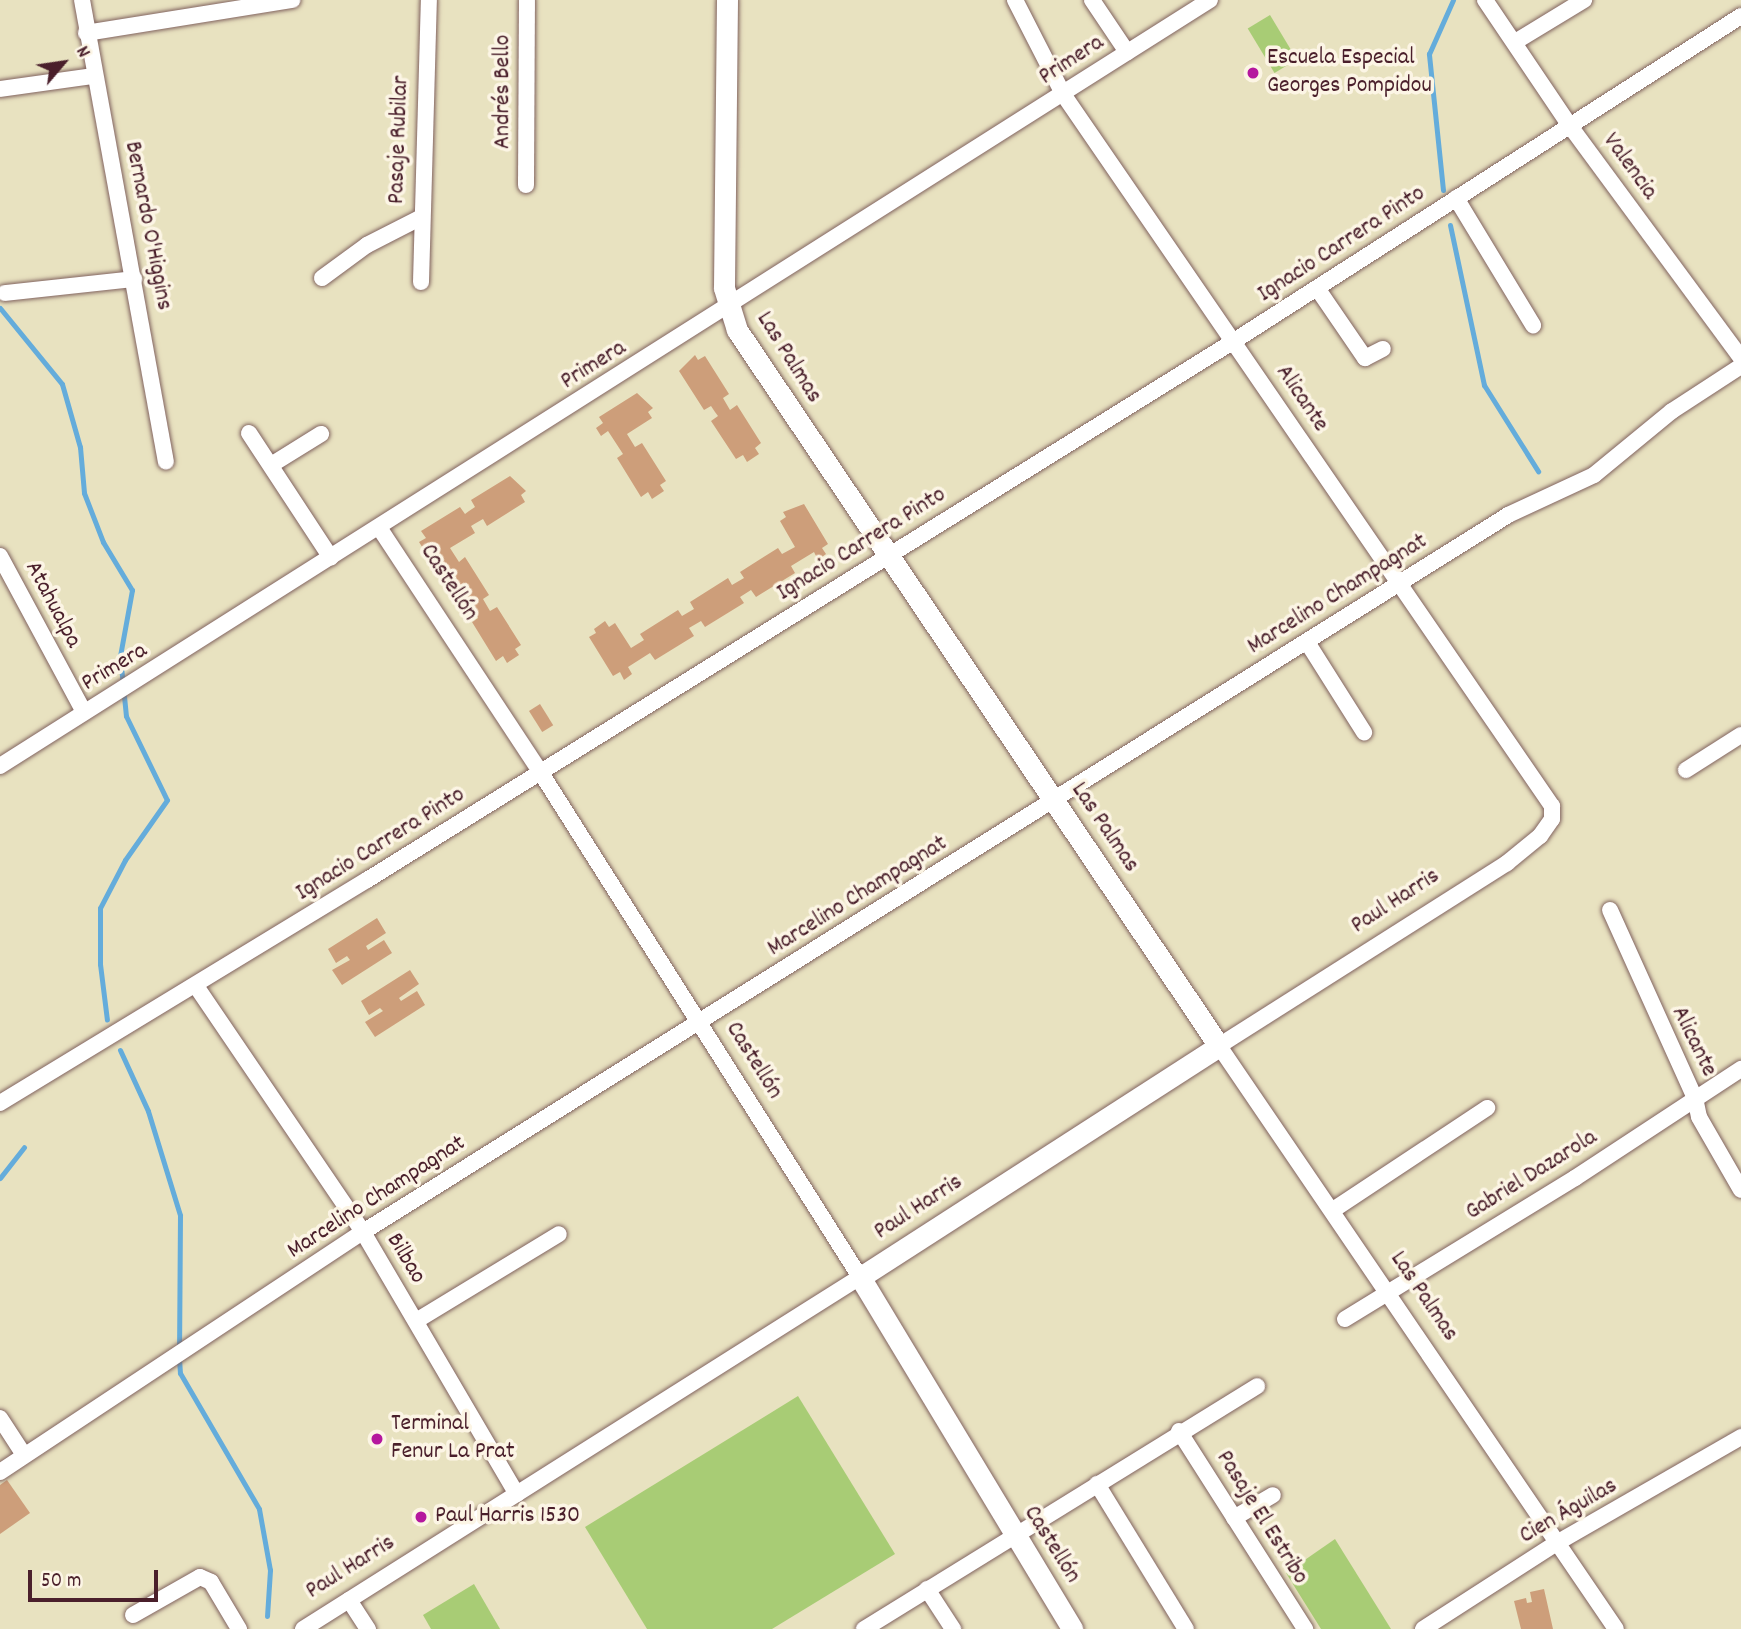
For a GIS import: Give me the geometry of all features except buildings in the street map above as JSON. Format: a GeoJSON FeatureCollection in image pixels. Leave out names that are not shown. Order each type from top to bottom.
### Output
{"type":"FeatureCollection","features":[{"type":"Feature","properties":{"kind":"main road","name":"Las Palmas"},"geometry":{"type":"LineString","coordinates":[[727,0],[722,238],[729,309],[737,330],[1219,1046]]}},
{"type":"Feature","properties":{"kind":"main road","name":"Paul Harris"},"geometry":{"type":"LineString","coordinates":[[860,1277],[1219,1046]]}},
{"type":"Feature","properties":{"kind":"main road","name":"Castellón"},"geometry":{"type":"LineString","coordinates":[[860,1277],[1072,1629]]}},
{"type":"Feature","properties":{"kind":"street","name":"Bernardo O'Higgins"},"geometry":{"type":"LineString","coordinates":[[82,0],[93,76],[134,279],[166,461]]}},
{"type":"Feature","properties":{"kind":"street"},"geometry":{"type":"LineString","coordinates":[[86,33],[292,0]]}},
{"type":"Feature","properties":{"kind":"street","name":"Pasaje Rubilar"},"geometry":{"type":"LineString","coordinates":[[421,282],[420,218],[429,0]]}},
{"type":"Feature","properties":{"kind":"street","name":"Andrés Bello"},"geometry":{"type":"LineString","coordinates":[[526,185],[527,0]]}},
{"type":"Feature","properties":{"kind":"street","name":"Alicante"},"geometry":{"type":"LineString","coordinates":[[1015,0],[1063,94],[1552,806],[1552,819]]}},
{"type":"Feature","properties":{"kind":"street"},"geometry":{"type":"LineString","coordinates":[[1092,0],[1128,52]]}},
{"type":"Feature","properties":{"kind":"street","name":"Primera"},"geometry":{"type":"LineString","coordinates":[[0,766],[84,712],[140,681],[729,309],[1210,0]]}},
{"type":"Feature","properties":{"kind":"street","name":"Valencia"},"geometry":{"type":"LineString","coordinates":[[1485,0],[1570,125],[1741,358]]}},
{"type":"Feature","properties":{"kind":"street"},"geometry":{"type":"LineString","coordinates":[[1515,42],[1584,0]]}},
{"type":"Feature","properties":{"kind":"street","name":"Ignacio Carrera Pinto"},"geometry":{"type":"LineString","coordinates":[[0,1103],[196,986],[541,773],[1234,341],[1741,16]]}},
{"type":"Feature","properties":{"kind":"street"},"geometry":{"type":"LineString","coordinates":[[0,89],[93,76]]}},
{"type":"Feature","properties":{"kind":"street"},"geometry":{"type":"LineString","coordinates":[[1456,198],[1533,325]]}},
{"type":"Feature","properties":{"kind":"street"},"geometry":{"type":"LineString","coordinates":[[322,278],[367,245],[420,218]]}},
{"type":"Feature","properties":{"kind":"street"},"geometry":{"type":"LineString","coordinates":[[5,293],[134,279]]}},
{"type":"Feature","properties":{"kind":"street"},"geometry":{"type":"LineString","coordinates":[[1317,288],[1365,358],[1383,349]]}},
{"type":"Feature","properties":{"kind":"street","name":"Marcelino Champagnat"},"geometry":{"type":"LineString","coordinates":[[0,1472],[363,1232],[1054,802],[1508,515],[1594,475],[1672,411],[1741,366]]}},
{"type":"Feature","properties":{"kind":"street"},"geometry":{"type":"LineString","coordinates":[[249,433],[331,558]]}},
{"type":"Feature","properties":{"kind":"street"},"geometry":{"type":"LineString","coordinates":[[271,465],[321,434]]}},
{"type":"Feature","properties":{"kind":"street","name":"Castellón"},"geometry":{"type":"LineString","coordinates":[[380,528],[541,773],[860,1277]]}},
{"type":"Feature","properties":{"kind":"street","name":"Atahualpa"},"geometry":{"type":"LineString","coordinates":[[0,556],[84,712]]}},
{"type":"Feature","properties":{"kind":"street"},"geometry":{"type":"LineString","coordinates":[[1307,642],[1364,732]]}},
{"type":"Feature","properties":{"kind":"street"},"geometry":{"type":"LineString","coordinates":[[1686,770],[1741,735]]}},
{"type":"Feature","properties":{"kind":"street","name":"Paul Harris"},"geometry":{"type":"LineString","coordinates":[[1219,1046],[1507,863],[1540,836],[1552,819]]}},
{"type":"Feature","properties":{"kind":"street","name":"Alicante"},"geometry":{"type":"LineString","coordinates":[[1610,910],[1695,1098],[1699,1117],[1741,1190]]}},
{"type":"Feature","properties":{"kind":"street","name":"Bilbao"},"geometry":{"type":"LineString","coordinates":[[196,986],[363,1232],[517,1494]]}},
{"type":"Feature","properties":{"kind":"street","name":"Las Palmas"},"geometry":{"type":"LineString","coordinates":[[1219,1046],[1388,1291],[1555,1544],[1616,1629]]}},
{"type":"Feature","properties":{"kind":"street","name":"Gabriel Dazarola"},"geometry":{"type":"LineString","coordinates":[[1345,1320],[1575,1178],[1741,1069]]}},
{"type":"Feature","properties":{"kind":"street"},"geometry":{"type":"LineString","coordinates":[[1333,1210],[1487,1108]]}},
{"type":"Feature","properties":{"kind":"street"},"geometry":{"type":"LineString","coordinates":[[416,1321],[559,1234]]}},
{"type":"Feature","properties":{"kind":"street","name":"Paul Harris"},"geometry":{"type":"LineString","coordinates":[[303,1629],[860,1277]]}},
{"type":"Feature","properties":{"kind":"street"},"geometry":{"type":"LineString","coordinates":[[864,1629],[1179,1431],[1256,1386]]}},
{"type":"Feature","properties":{"kind":"street"},"geometry":{"type":"LineString","coordinates":[[0,1418],[24,1455]]}},
{"type":"Feature","properties":{"kind":"street","name":"Pasaje El Estribo"},"geometry":{"type":"LineString","coordinates":[[1179,1431],[1305,1629]]}},
{"type":"Feature","properties":{"kind":"street","name":"Cien Águilas"},"geometry":{"type":"LineString","coordinates":[[1423,1629],[1555,1544],[1582,1533],[1739,1440]]}},
{"type":"Feature","properties":{"kind":"street"},"geometry":{"type":"LineString","coordinates":[[1097,1484],[1186,1629]]}},
{"type":"Feature","properties":{"kind":"street"},"geometry":{"type":"LineString","coordinates":[[1234,1518],[1272,1495]]}},
{"type":"Feature","properties":{"kind":"street"},"geometry":{"type":"LineString","coordinates":[[132,1615],[200,1577],[211,1582],[239,1629]]}},
{"type":"Feature","properties":{"kind":"street"},"geometry":{"type":"LineString","coordinates":[[928,1589],[953,1629]]}},
{"type":"Feature","properties":{"kind":"street"},"geometry":{"type":"LineString","coordinates":[[349,1600],[368,1629]]}},
{"type":"Feature","properties":{"kind":"green space"},"geometry":{"type":"Polygon","coordinates":[[[1270,15],[1297,60],[1274,73],[1248,28],[1270,15]]]}},
{"type":"Feature","properties":{"kind":"green space"},"geometry":{"type":"Polygon","coordinates":[[[798,1396],[895,1554],[772,1629],[647,1629],[585,1527],[798,1396]]]}},
{"type":"Feature","properties":{"kind":"green space"},"geometry":{"type":"Polygon","coordinates":[[[1335,1539],[1391,1629],[1321,1629],[1286,1573],[1335,1539]]]}},
{"type":"Feature","properties":{"kind":"green space"},"geometry":{"type":"Polygon","coordinates":[[[474,1584],[500,1629],[431,1629],[423,1615],[474,1584]]]}},
{"type":"Feature","properties":{"kind":"waterway"},"geometry":{"type":"LineString","coordinates":[[1443,190],[1429,54],[1453,0]]}},
{"type":"Feature","properties":{"kind":"waterway"},"geometry":{"type":"LineString","coordinates":[[1450,225],[1484,385],[1538,471]]}},
{"type":"Feature","properties":{"kind":"waterway"},"geometry":{"type":"LineString","coordinates":[[0,308],[62,384],[80,447],[84,493],[103,542],[132,590],[120,656],[126,716],[167,800],[125,860],[100,908],[100,964],[107,1020]]}},
{"type":"Feature","properties":{"kind":"waterway"},"geometry":{"type":"LineString","coordinates":[[120,1050],[148,1111],[180,1215],[179,1349]]}},
{"type":"Feature","properties":{"kind":"waterway"},"geometry":{"type":"LineString","coordinates":[[0,1178],[24,1147]]}},
{"type":"Feature","properties":{"kind":"waterway"},"geometry":{"type":"LineString","coordinates":[[179,1359],[180,1373],[259,1509],[270,1570],[267,1616]]}},
{"type":"Feature","properties":{"kind":"place","name":"Escuela Especial Georges Pompidou"},"geometry":{"type":"Point","coordinates":[1253,73]}},
{"type":"Feature","properties":{"kind":"place","name":"Terminal Fenur La Prat"},"geometry":{"type":"Point","coordinates":[377,1439]}},
{"type":"Feature","properties":{"kind":"place","name":"Paul Harris 1530"},"geometry":{"type":"Point","coordinates":[421,1517]}}]}
